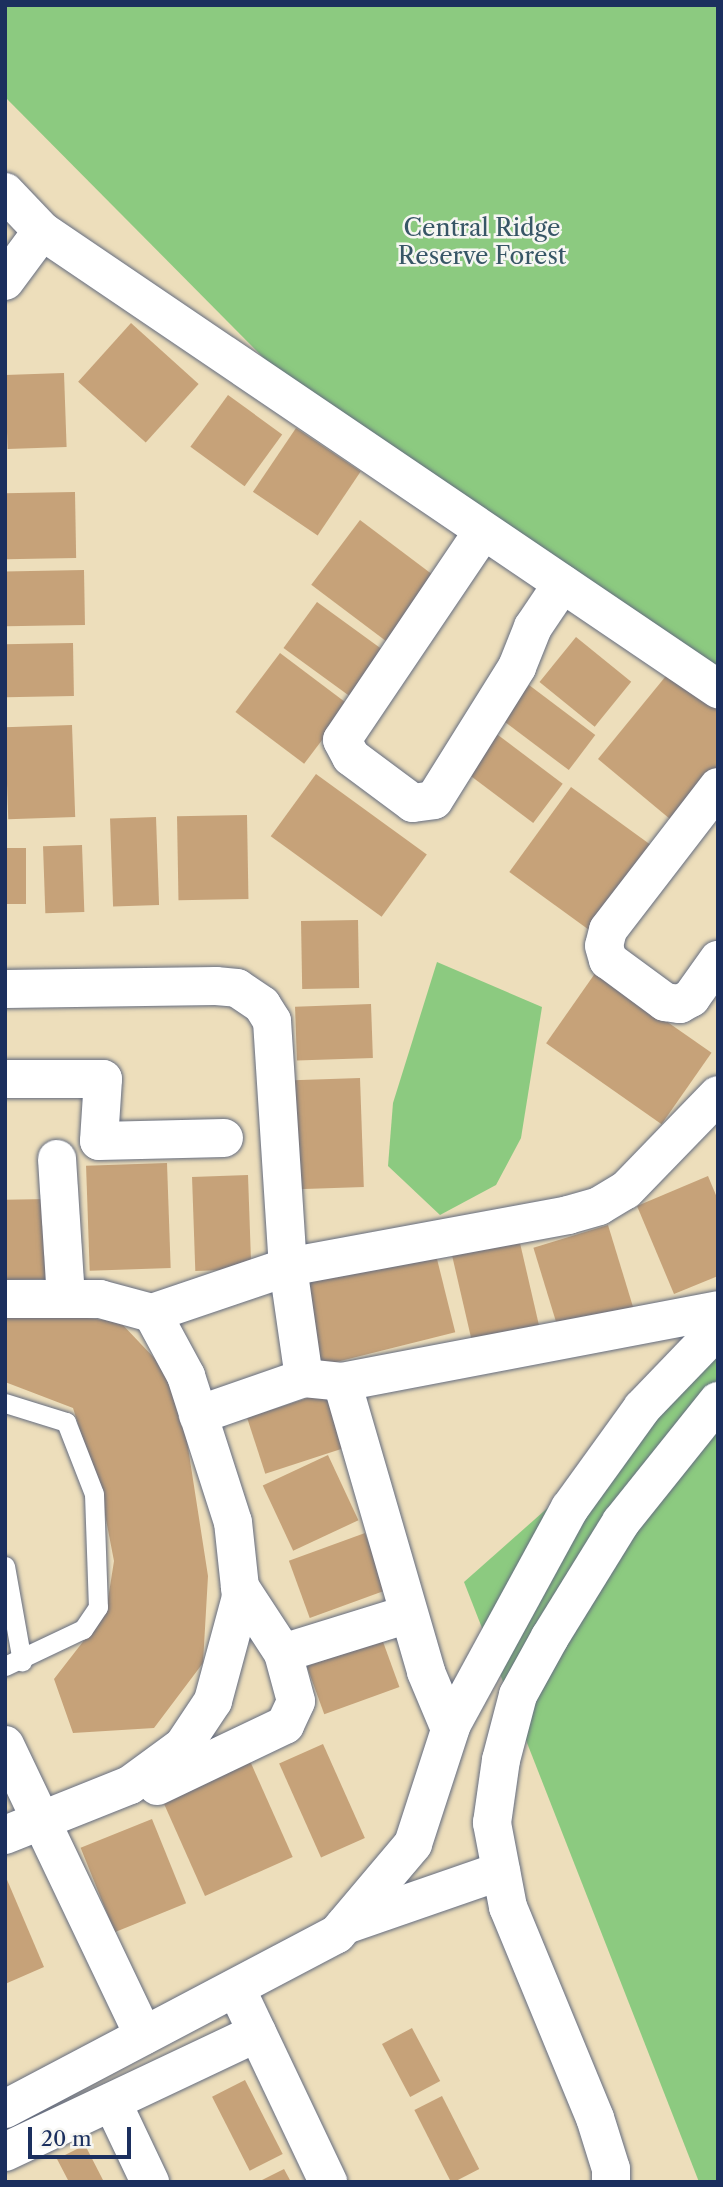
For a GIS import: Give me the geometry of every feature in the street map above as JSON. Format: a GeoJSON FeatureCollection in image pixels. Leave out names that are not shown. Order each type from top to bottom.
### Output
{"type":"FeatureCollection","features":[{"type":"Feature","properties":{"kind":"street"},"geometry":{"type":"LineString","coordinates":[[5,192],[42,231],[718,689]]}},
{"type":"Feature","properties":{"kind":"street"},"geometry":{"type":"LineString","coordinates":[[5,281],[42,231]]}},
{"type":"Feature","properties":{"kind":"street"},"geometry":{"type":"LineString","coordinates":[[483,531],[342,740],[351,757],[414,803],[434,800],[517,667],[533,626],[562,584]]}},
{"type":"Feature","properties":{"kind":"street"},"geometry":{"type":"LineString","coordinates":[[718,787],[608,930],[604,946],[608,960],[665,1002],[680,1004],[691,998],[718,960]]}},
{"type":"Feature","properties":{"kind":"street"},"geometry":{"type":"LineString","coordinates":[[5,989],[216,986],[237,988],[262,1005],[272,1021],[288,1267],[304,1378]]}},
{"type":"Feature","properties":{"kind":"street"},"geometry":{"type":"LineString","coordinates":[[5,1079],[103,1079],[99,1141],[224,1138]]}},
{"type":"Feature","properties":{"kind":"street"},"geometry":{"type":"LineString","coordinates":[[5,1299],[100,1299],[152,1313],[288,1267],[599,1206],[626,1190],[685,1134],[718,1095]]}},
{"type":"Feature","properties":{"kind":"street"},"geometry":{"type":"LineString","coordinates":[[57,1160],[66,1297]]}},
{"type":"Feature","properties":{"kind":"street"},"geometry":{"type":"LineString","coordinates":[[198,1415],[304,1378],[342,1382],[718,1310]]}},
{"type":"Feature","properties":{"kind":"street"},"geometry":{"type":"LineString","coordinates":[[22,1829],[130,1785],[183,1746],[213,1701],[232,1645],[240,1587],[233,1522],[186,1376],[152,1313]]}},
{"type":"Feature","properties":{"kind":"street"},"geometry":{"type":"LineString","coordinates":[[5,2109],[337,1934],[413,1844],[450,1728],[570,1508],[642,1408],[718,1329]]}},
{"type":"Feature","properties":{"kind":"street"},"geometry":{"type":"LineString","coordinates":[[342,1382],[408,1614],[450,1728]]}},
{"type":"Feature","properties":{"kind":"street"},"geometry":{"type":"LineString","coordinates":[[611,2182],[611,2169],[595,2118],[508,1907],[492,1823],[501,1760],[519,1695],[621,1522],[718,1401]]}},
{"type":"Feature","properties":{"kind":"street"},"geometry":{"type":"LineString","coordinates":[[152,1788],[285,1725],[296,1700],[283,1653],[240,1587]]}},
{"type":"Feature","properties":{"kind":"street"},"geometry":{"type":"LineString","coordinates":[[283,1653],[408,1614]]}},
{"type":"Feature","properties":{"kind":"street"},"geometry":{"type":"LineString","coordinates":[[5,1745],[22,1829],[144,2036]]}},
{"type":"Feature","properties":{"kind":"street"},"geometry":{"type":"LineString","coordinates":[[345,1925],[502,1871]]}},
{"type":"Feature","properties":{"kind":"street"},"geometry":{"type":"LineString","coordinates":[[236,1988],[328,2182]]}},
{"type":"Feature","properties":{"kind":"street"},"geometry":{"type":"LineString","coordinates":[[5,2152],[257,2033]]}},
{"type":"Feature","properties":{"kind":"street"},"geometry":{"type":"LineString","coordinates":[[112,2102],[150,2182]]}},
{"type":"Feature","properties":{"kind":"lane"},"geometry":{"type":"LineString","coordinates":[[5,1403],[65,1422],[94,1494],[98,1607],[83,1629],[14,1664],[5,1566]]}},
{"type":"Feature","properties":{"kind":"green space","name":"Central Ridge Reserve Forest"},"geometry":{"type":"Polygon","coordinates":[[[5,5],[718,5],[718,700],[352,447],[5,97],[5,5]]]}},
{"type":"Feature","properties":{"kind":"green space"},"geometry":{"type":"Polygon","coordinates":[[[437,962],[542,1007],[521,1138],[496,1185],[440,1215],[388,1166],[393,1103],[437,962]]]}},
{"type":"Feature","properties":{"kind":"green space"},"geometry":{"type":"Polygon","coordinates":[[[718,1357],[718,2182],[699,2182],[464,1582],[718,1357]]]}},
{"type":"Feature","properties":{"kind":"building"},"geometry":{"type":"Polygon","coordinates":[[[131,323],[199,384],[146,443],[78,382],[131,323]]]}},
{"type":"Feature","properties":{"kind":"building"},"geometry":{"type":"Polygon","coordinates":[[[64,373],[67,447],[8,449],[5,375],[64,373]]]}},
{"type":"Feature","properties":{"kind":"building"},"geometry":{"type":"Polygon","coordinates":[[[228,395],[282,434],[245,486],[190,447],[228,395]]]}},
{"type":"Feature","properties":{"kind":"building"},"geometry":{"type":"Polygon","coordinates":[[[296,428],[361,472],[318,535],[253,492],[296,428]]]}},
{"type":"Feature","properties":{"kind":"building"},"geometry":{"type":"Polygon","coordinates":[[[75,492],[76,558],[6,559],[5,493],[75,492]]]}},
{"type":"Feature","properties":{"kind":"building"},"geometry":{"type":"Polygon","coordinates":[[[360,520],[441,581],[392,645],[311,585],[360,520]]]}},
{"type":"Feature","properties":{"kind":"building"},"geometry":{"type":"Polygon","coordinates":[[[84,570],[85,625],[6,626],[5,571],[84,570]]]}},
{"type":"Feature","properties":{"kind":"building"},"geometry":{"type":"Polygon","coordinates":[[[317,602],[383,650],[350,696],[283,648],[317,602]]]}},
{"type":"Feature","properties":{"kind":"building"},"geometry":{"type":"Polygon","coordinates":[[[576,637],[631,682],[595,727],[539,682],[576,637]]]}},
{"type":"Feature","properties":{"kind":"building"},"geometry":{"type":"Polygon","coordinates":[[[73,643],[74,696],[6,697],[5,644],[73,643]]]}},
{"type":"Feature","properties":{"kind":"building"},"geometry":{"type":"Polygon","coordinates":[[[280,653],[349,705],[304,764],[235,712],[280,653]]]}},
{"type":"Feature","properties":{"kind":"building"},"geometry":{"type":"Polygon","coordinates":[[[670,671],[718,711],[718,774],[676,824],[598,759],[670,671]]]}},
{"type":"Feature","properties":{"kind":"building"},"geometry":{"type":"Polygon","coordinates":[[[529,685],[595,735],[569,770],[503,720],[529,685]]]}},
{"type":"Feature","properties":{"kind":"building"},"geometry":{"type":"Polygon","coordinates":[[[72,725],[75,817],[8,819],[5,727],[72,725]]]}},
{"type":"Feature","properties":{"kind":"building"},"geometry":{"type":"Polygon","coordinates":[[[494,732],[563,784],[533,823],[465,771],[494,732]]]}},
{"type":"Feature","properties":{"kind":"building"},"geometry":{"type":"Polygon","coordinates":[[[316,774],[427,855],[382,917],[271,836],[316,774]]]}},
{"type":"Feature","properties":{"kind":"building"},"geometry":{"type":"Polygon","coordinates":[[[571,787],[652,846],[590,931],[509,872],[571,787]]]}},
{"type":"Feature","properties":{"kind":"building"},"geometry":{"type":"Polygon","coordinates":[[[247,815],[248,899],[178,900],[177,816],[247,815]]]}},
{"type":"Feature","properties":{"kind":"building"},"geometry":{"type":"Polygon","coordinates":[[[156,817],[159,905],[113,907],[110,819],[156,817]]]}},
{"type":"Feature","properties":{"kind":"building"},"geometry":{"type":"Polygon","coordinates":[[[82,845],[84,912],[45,913],[43,846],[82,845]]]}},
{"type":"Feature","properties":{"kind":"building"},"geometry":{"type":"Polygon","coordinates":[[[5,848],[26,848],[26,904],[5,904],[5,848]]]}},
{"type":"Feature","properties":{"kind":"building"},"geometry":{"type":"Polygon","coordinates":[[[358,920],[359,988],[302,989],[301,921],[358,920]]]}},
{"type":"Feature","properties":{"kind":"building"},"geometry":{"type":"Polygon","coordinates":[[[596,972],[712,1053],[662,1124],[546,1043],[596,972]]]}},
{"type":"Feature","properties":{"kind":"building"},"geometry":{"type":"Polygon","coordinates":[[[371,1004],[373,1058],[297,1061],[295,1007],[371,1004]]]}},
{"type":"Feature","properties":{"kind":"building"},"geometry":{"type":"Polygon","coordinates":[[[360,1078],[364,1187],[297,1189],[293,1080],[360,1078]]]}},
{"type":"Feature","properties":{"kind":"building"},"geometry":{"type":"Polygon","coordinates":[[[167,1163],[171,1268],[90,1271],[86,1166],[167,1163]]]}},
{"type":"Feature","properties":{"kind":"building"},"geometry":{"type":"Polygon","coordinates":[[[248,1175],[251,1269],[195,1271],[192,1177],[248,1175]]]}},
{"type":"Feature","properties":{"kind":"building"},"geometry":{"type":"Polygon","coordinates":[[[708,1176],[718,1200],[718,1276],[674,1294],[637,1206],[708,1176]]]}},
{"type":"Feature","properties":{"kind":"building"},"geometry":{"type":"Polygon","coordinates":[[[48,1199],[49,1279],[6,1280],[5,1200],[48,1199]]]}},
{"type":"Feature","properties":{"kind":"building"},"geometry":{"type":"Polygon","coordinates":[[[608,1225],[634,1309],[559,1332],[533,1248],[608,1225]]]}},
{"type":"Feature","properties":{"kind":"building"},"geometry":{"type":"Polygon","coordinates":[[[517,1230],[542,1338],[475,1354],[450,1246],[517,1230]]]}},
{"type":"Feature","properties":{"kind":"building"},"geometry":{"type":"Polygon","coordinates":[[[433,1243],[455,1332],[319,1366],[297,1277],[433,1243]]]}},
{"type":"Feature","properties":{"kind":"building"},"geometry":{"type":"Polygon","coordinates":[[[5,1308],[120,1322],[178,1383],[208,1576],[203,1663],[154,1728],[73,1733],[54,1679],[106,1612],[114,1561],[103,1504],[73,1408],[5,1382],[5,1308]]]}},
{"type":"Feature","properties":{"kind":"building"},"geometry":{"type":"Polygon","coordinates":[[[326,1392],[344,1448],[265,1474],[247,1418],[326,1392]]]}},
{"type":"Feature","properties":{"kind":"building"},"geometry":{"type":"Polygon","coordinates":[[[328,1455],[358,1520],[293,1551],[263,1485],[328,1455]]]}},
{"type":"Feature","properties":{"kind":"building"},"geometry":{"type":"Polygon","coordinates":[[[365,1533],[386,1590],[310,1618],[289,1561],[365,1533]]]}},
{"type":"Feature","properties":{"kind":"building"},"geometry":{"type":"Polygon","coordinates":[[[382,1639],[399,1687],[324,1714],[307,1666],[382,1639]]]}},
{"type":"Feature","properties":{"kind":"building"},"geometry":{"type":"Polygon","coordinates":[[[323,1744],[365,1838],[321,1858],[279,1764],[323,1744]]]}},
{"type":"Feature","properties":{"kind":"building"},"geometry":{"type":"Polygon","coordinates":[[[250,1761],[293,1857],[205,1896],[162,1800],[250,1761]]]}},
{"type":"Feature","properties":{"kind":"building"},"geometry":{"type":"Polygon","coordinates":[[[152,1819],[186,1903],[115,1932],[81,1848],[152,1819]]]}},
{"type":"Feature","properties":{"kind":"building"},"geometry":{"type":"Polygon","coordinates":[[[5,1875],[44,1967],[5,1984],[5,1875]]]}},
{"type":"Feature","properties":{"kind":"building"},"geometry":{"type":"Polygon","coordinates":[[[412,2028],[440,2081],[410,2097],[382,2044],[412,2028]]]}},
{"type":"Feature","properties":{"kind":"building"},"geometry":{"type":"Polygon","coordinates":[[[245,2080],[283,2154],[250,2171],[212,2097],[245,2080]]]}},
{"type":"Feature","properties":{"kind":"building"},"geometry":{"type":"Polygon","coordinates":[[[442,2096],[479,2169],[451,2182],[414,2110],[442,2096]]]}},
{"type":"Feature","properties":{"kind":"building"},"geometry":{"type":"Polygon","coordinates":[[[85,2145],[104,2182],[69,2182],[57,2159],[85,2145]]]}},
{"type":"Feature","properties":{"kind":"building"},"geometry":{"type":"Polygon","coordinates":[[[284,2169],[291,2182],[258,2182],[284,2169]]]}}]}
